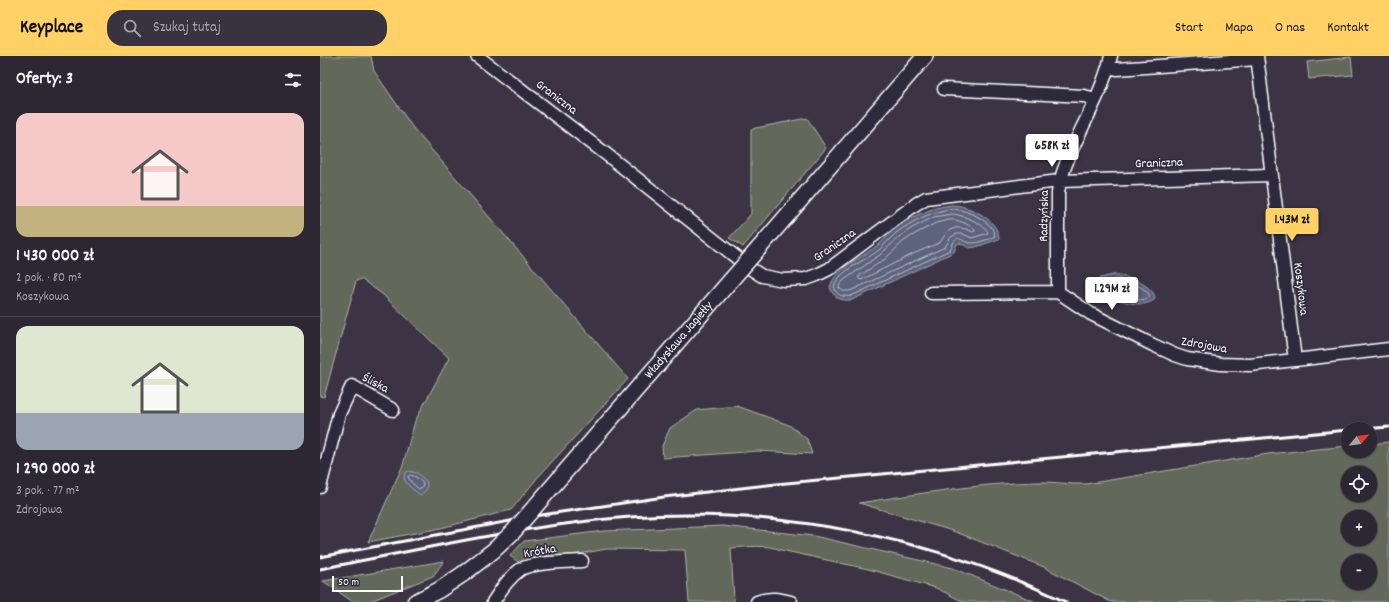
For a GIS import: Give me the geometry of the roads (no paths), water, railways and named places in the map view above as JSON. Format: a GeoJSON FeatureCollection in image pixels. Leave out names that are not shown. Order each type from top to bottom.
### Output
{"type":"FeatureCollection","features":[{"type":"Feature","properties":{"kind":"main road","name":"Władysława Jagiełły"},"geometry":{"type":"LineString","coordinates":[[415,602],[438,590],[463,574],[513,532],[925,56]]}},
{"type":"Feature","properties":{"kind":"street","name":"Graniczna"},"geometry":{"type":"LineString","coordinates":[[477,56],[606,154],[751,269],[762,276],[770,278],[793,281],[806,279],[830,269],[926,198],[1060,181],[1272,175]]}},
{"type":"Feature","properties":{"kind":"street"},"geometry":{"type":"LineString","coordinates":[[1110,62],[1117,69],[1257,57]]}},
{"type":"Feature","properties":{"kind":"street","name":"Koszykowa"},"geometry":{"type":"LineString","coordinates":[[1257,57],[1295,360]]}},
{"type":"Feature","properties":{"kind":"street","name":"Radzyńska"},"geometry":{"type":"LineString","coordinates":[[1058,292],[1058,193],[1060,181],[1072,148],[1096,99],[1110,62]]}},
{"type":"Feature","properties":{"kind":"street"},"geometry":{"type":"LineString","coordinates":[[944,89],[1084,96],[1096,99]]}},
{"type":"Feature","properties":{"kind":"street"},"geometry":{"type":"LineString","coordinates":[[931,293],[1058,292]]}},
{"type":"Feature","properties":{"kind":"street","name":"Zdrojowa"},"geometry":{"type":"LineString","coordinates":[[1058,292],[1091,314],[1153,345],[1186,359],[1221,364],[1250,365],[1295,360]]}},
{"type":"Feature","properties":{"kind":"street"},"geometry":{"type":"LineString","coordinates":[[1295,360],[1389,349]]}},
{"type":"Feature","properties":{"kind":"street","name":"Śliska"},"geometry":{"type":"LineString","coordinates":[[320,487],[339,414],[352,386],[392,410]]}},
{"type":"Feature","properties":{"kind":"street","name":"Krótka"},"geometry":{"type":"LineString","coordinates":[[493,602],[505,584],[522,569],[536,565],[582,561]]}},
{"type":"Feature","properties":{"kind":"street"},"geometry":{"type":"LineString","coordinates":[[757,602],[766,599],[777,599],[791,602]]}},
{"type":"Feature","properties":{"kind":"water"},"geometry":{"type":"Polygon","coordinates":[[[952,205],[967,208],[989,220],[998,232],[999,239],[969,248],[960,243],[957,244],[954,252],[852,300],[844,300],[833,294],[830,287],[837,274],[849,264],[880,244],[893,230],[921,213],[952,205]]]}},
{"type":"Feature","properties":{"kind":"water"},"geometry":{"type":"Polygon","coordinates":[[[1113,275],[1124,276],[1145,285],[1154,294],[1155,299],[1145,304],[1139,304],[1125,302],[1107,295],[1095,282],[1100,278],[1113,275]]]}},
{"type":"Feature","properties":{"kind":"water"},"geometry":{"type":"Polygon","coordinates":[[[409,471],[417,473],[427,482],[426,490],[420,495],[409,486],[404,479],[405,473],[409,471]]]}},
{"type":"Feature","properties":{"kind":"railway"},"geometry":{"type":"LineString","coordinates":[[1377,428],[1389,427]]}},
{"type":"Feature","properties":{"kind":"railway"},"geometry":{"type":"LineString","coordinates":[[320,557],[541,515],[664,497],[776,484],[1341,431]]}},
{"type":"Feature","properties":{"kind":"railway"},"geometry":{"type":"LineString","coordinates":[[320,569],[475,538],[591,521],[630,517],[686,515],[742,517],[798,522],[854,531],[908,544],[962,560],[1015,579],[1066,602]]}}]}
